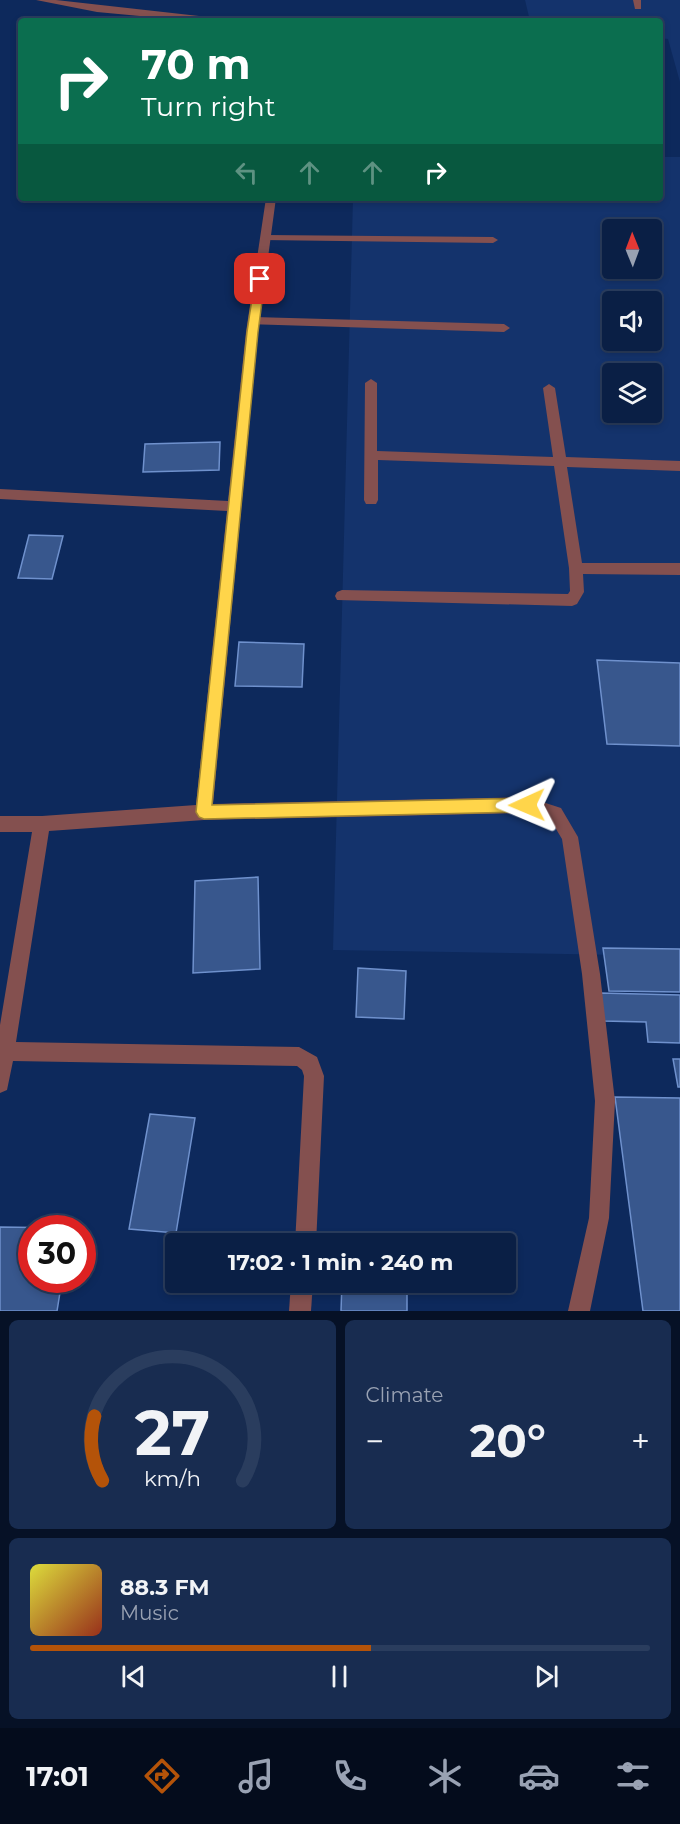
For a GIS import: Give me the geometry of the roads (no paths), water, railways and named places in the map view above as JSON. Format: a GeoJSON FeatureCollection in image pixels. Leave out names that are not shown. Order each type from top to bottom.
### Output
{"type":"FeatureCollection","features":[{"type":"Feature","properties":{"kind":"street"},"geometry":{"type":"LineString","coordinates":[[40,0],[97,9],[189,18]]}},
{"type":"Feature","properties":{"kind":"street"},"geometry":{"type":"LineString","coordinates":[[204,812],[254,321],[271,201]]}},
{"type":"Feature","properties":{"kind":"street"},"geometry":{"type":"LineString","coordinates":[[266,238],[494,240]]}},
{"type":"Feature","properties":{"kind":"street"},"geometry":{"type":"LineString","coordinates":[[254,321],[504,328]]}},
{"type":"Feature","properties":{"kind":"street"},"geometry":{"type":"LineString","coordinates":[[371,383],[371,500]]}},
{"type":"Feature","properties":{"kind":"street"},"geometry":{"type":"LineString","coordinates":[[342,596],[572,600],[577,592],[576,568],[549,388]]}},
{"type":"Feature","properties":{"kind":"street"},"geometry":{"type":"LineString","coordinates":[[372,455],[680,466]]}},
{"type":"Feature","properties":{"kind":"street"},"geometry":{"type":"LineString","coordinates":[[0,494],[235,506]]}},
{"type":"Feature","properties":{"kind":"street"},"geometry":{"type":"LineString","coordinates":[[576,568],[680,569]]}},
{"type":"Feature","properties":{"kind":"street"},"geometry":{"type":"LineString","coordinates":[[0,824],[42,824],[204,812],[527,805],[555,813],[570,837],[591,974],[605,1101],[599,1218],[579,1311]]}},
{"type":"Feature","properties":{"kind":"street"},"geometry":{"type":"LineString","coordinates":[[0,1083],[7,1051],[6,1005],[42,824]]}},
{"type":"Feature","properties":{"kind":"street"},"geometry":{"type":"LineString","coordinates":[[7,1051],[299,1057],[310,1064],[314,1076],[305,1233]]}},
{"type":"Feature","properties":{"kind":"street"},"geometry":{"type":"LineString","coordinates":[[300,1311],[301,1293]]}}]}
